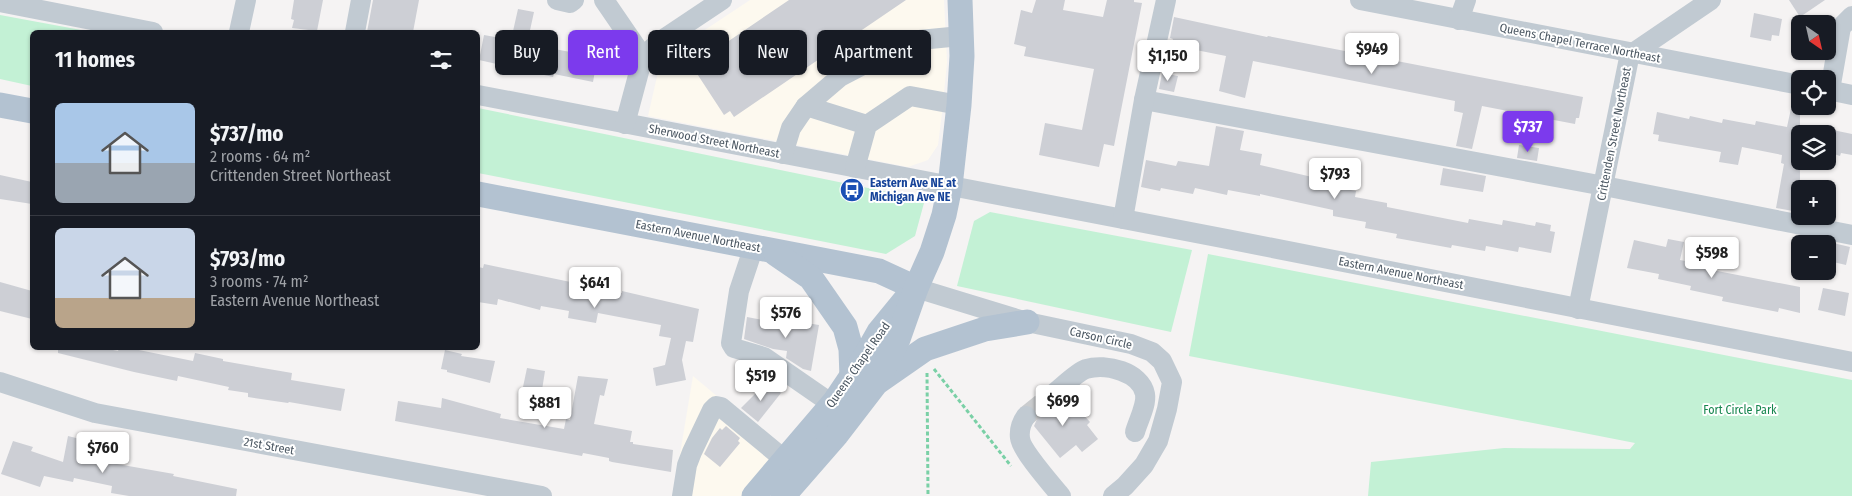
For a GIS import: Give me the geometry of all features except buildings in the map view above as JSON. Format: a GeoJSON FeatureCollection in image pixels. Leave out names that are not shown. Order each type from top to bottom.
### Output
{"type":"FeatureCollection","features":[{"type":"Feature","properties":{"kind":"main road"},"geometry":{"type":"LineString","coordinates":[[916,288],[938,233],[950,186],[959,105],[962,36],[960,0]]}},
{"type":"Feature","properties":{"kind":"main road"},"geometry":{"type":"LineString","coordinates":[[0,104],[30,111]]}},
{"type":"Feature","properties":{"kind":"main road","name":"Eastern Avenue Northeast"},"geometry":{"type":"LineString","coordinates":[[480,194],[879,271],[916,288]]}},
{"type":"Feature","properties":{"kind":"main road"},"geometry":{"type":"LineString","coordinates":[[762,248],[811,278],[845,327],[851,349],[852,378]]}},
{"type":"Feature","properties":{"kind":"main road","name":"Queens Chapel Road"},"geometry":{"type":"LineString","coordinates":[[754,496],[832,404],[852,378],[879,332],[916,288]]}},
{"type":"Feature","properties":{"kind":"main road","name":"Queens Chapel Road"},"geometry":{"type":"LineString","coordinates":[[782,496],[837,434],[877,382],[898,339],[916,288]]}},
{"type":"Feature","properties":{"kind":"main road"},"geometry":{"type":"LineString","coordinates":[[877,382],[925,349],[985,329],[1027,322]]}},
{"type":"Feature","properties":{"kind":"street"},"geometry":{"type":"LineString","coordinates":[[239,30],[246,0]]}},
{"type":"Feature","properties":{"kind":"street"},"geometry":{"type":"LineString","coordinates":[[355,30],[361,0]]}},
{"type":"Feature","properties":{"kind":"street"},"geometry":{"type":"LineString","coordinates":[[557,0],[570,3],[574,0]]}},
{"type":"Feature","properties":{"kind":"street"},"geometry":{"type":"LineString","coordinates":[[604,0],[643,57]]}},
{"type":"Feature","properties":{"kind":"street"},"geometry":{"type":"LineString","coordinates":[[625,124],[643,57],[659,42],[722,0]]}},
{"type":"Feature","properties":{"kind":"street"},"geometry":{"type":"LineString","coordinates":[[1123,220],[1144,100],[1166,0]]}},
{"type":"Feature","properties":{"kind":"street","name":"Queens Chapel Terrace Northeast"},"geometry":{"type":"LineString","coordinates":[[1360,0],[1791,83]]}},
{"type":"Feature","properties":{"kind":"street"},"geometry":{"type":"LineString","coordinates":[[1460,20],[1466,0]]}},
{"type":"Feature","properties":{"kind":"street","name":"Crittenden Street Northeast"},"geometry":{"type":"LineString","coordinates":[[1578,309],[1628,64],[1633,53],[1711,0]]}},
{"type":"Feature","properties":{"kind":"street"},"geometry":{"type":"LineString","coordinates":[[0,2],[143,30]]}},
{"type":"Feature","properties":{"kind":"street"},"geometry":{"type":"LineString","coordinates":[[1833,70],[1841,27],[1852,16]]}},
{"type":"Feature","properties":{"kind":"street"},"geometry":{"type":"LineString","coordinates":[[783,154],[791,128],[806,106],[840,77],[909,41],[962,36]]}},
{"type":"Feature","properties":{"kind":"street"},"geometry":{"type":"LineString","coordinates":[[1836,92],[1852,95]]}},
{"type":"Feature","properties":{"kind":"street","name":"Sherwood Street Northeast"},"geometry":{"type":"LineString","coordinates":[[480,95],[950,186]]}},
{"type":"Feature","properties":{"kind":"street"},"geometry":{"type":"LineString","coordinates":[[854,168],[867,125],[910,96],[959,105]]}},
{"type":"Feature","properties":{"kind":"street"},"geometry":{"type":"LineString","coordinates":[[1144,100],[1604,186],[1852,235]]}},
{"type":"Feature","properties":{"kind":"street"},"geometry":{"type":"LineString","coordinates":[[806,106],[867,125]]}},
{"type":"Feature","properties":{"kind":"street","name":"Eastern Avenue Northeast"},"geometry":{"type":"LineString","coordinates":[[950,186],[1852,362]]}},
{"type":"Feature","properties":{"kind":"street"},"geometry":{"type":"LineString","coordinates":[[762,248],[739,292],[732,343],[734,348],[764,357],[832,404]]}},
{"type":"Feature","properties":{"kind":"street","name":"Carson Circle"},"geometry":{"type":"LineString","coordinates":[[916,288],[1027,322],[1131,344],[1152,352],[1162,361],[1172,382],[1158,441],[1144,464],[1125,486],[1113,496]]}},
{"type":"Feature","properties":{"kind":"street"},"geometry":{"type":"LineString","coordinates":[[1052,395],[1085,370],[1097,368],[1124,372],[1138,380],[1145,395],[1143,409],[1135,432]]}},
{"type":"Feature","properties":{"kind":"street","name":"21st Street"},"geometry":{"type":"LineString","coordinates":[[0,382],[95,413],[542,496]]}},
{"type":"Feature","properties":{"kind":"street"},"geometry":{"type":"LineString","coordinates":[[682,496],[687,465],[712,410],[716,406],[721,407],[785,460]]}},
{"type":"Feature","properties":{"kind":"street"},"geometry":{"type":"LineString","coordinates":[[1026,416],[1021,423],[1020,440],[1029,455],[1061,496]]}},
{"type":"Feature","properties":{"kind":"path"},"geometry":{"type":"LineString","coordinates":[[932,366],[1017,473]]}},
{"type":"Feature","properties":{"kind":"path"},"geometry":{"type":"LineString","coordinates":[[927,368],[928,496]]}},
{"type":"Feature","properties":{"kind":"shaded area"},"geometry":{"type":"Polygon","coordinates":[[[750,0],[944,0],[947,62],[938,145],[928,160],[908,167],[648,116],[657,75],[729,75],[729,30],[705,30],[750,0]]]}},
{"type":"Feature","properties":{"kind":"shaded area"},"geometry":{"type":"Polygon","coordinates":[[[693,376],[782,451],[742,496],[673,496],[693,376]]]}},
{"type":"Feature","properties":{"kind":"green space"},"geometry":{"type":"Polygon","coordinates":[[[0,15],[81,30],[30,30],[30,86],[0,79],[0,15]]]}},
{"type":"Feature","properties":{"kind":"green space"},"geometry":{"type":"Polygon","coordinates":[[[480,108],[907,196],[924,203],[915,236],[886,254],[480,173],[480,108]]]}},
{"type":"Feature","properties":{"kind":"green space"},"geometry":{"type":"Polygon","coordinates":[[[990,212],[1192,250],[1171,332],[957,286],[974,221],[990,212]]]}},
{"type":"Feature","properties":{"kind":"green space","name":"Fort Circle Park"},"geometry":{"type":"Polygon","coordinates":[[[1208,254],[1852,380],[1852,496],[1368,496],[1371,462],[1504,448],[1630,449],[1635,443],[1189,356],[1208,254]]]}},
{"type":"Feature","properties":{"kind":"tunnel"},"geometry":{"type":"LineString","coordinates":[[1026,416],[1052,395]]}},
{"type":"Feature","properties":{"kind":"place","name":"Eastern Ave NE at Michigan Ave NE"},"geometry":{"type":"Point","coordinates":[852,190]}}]}
